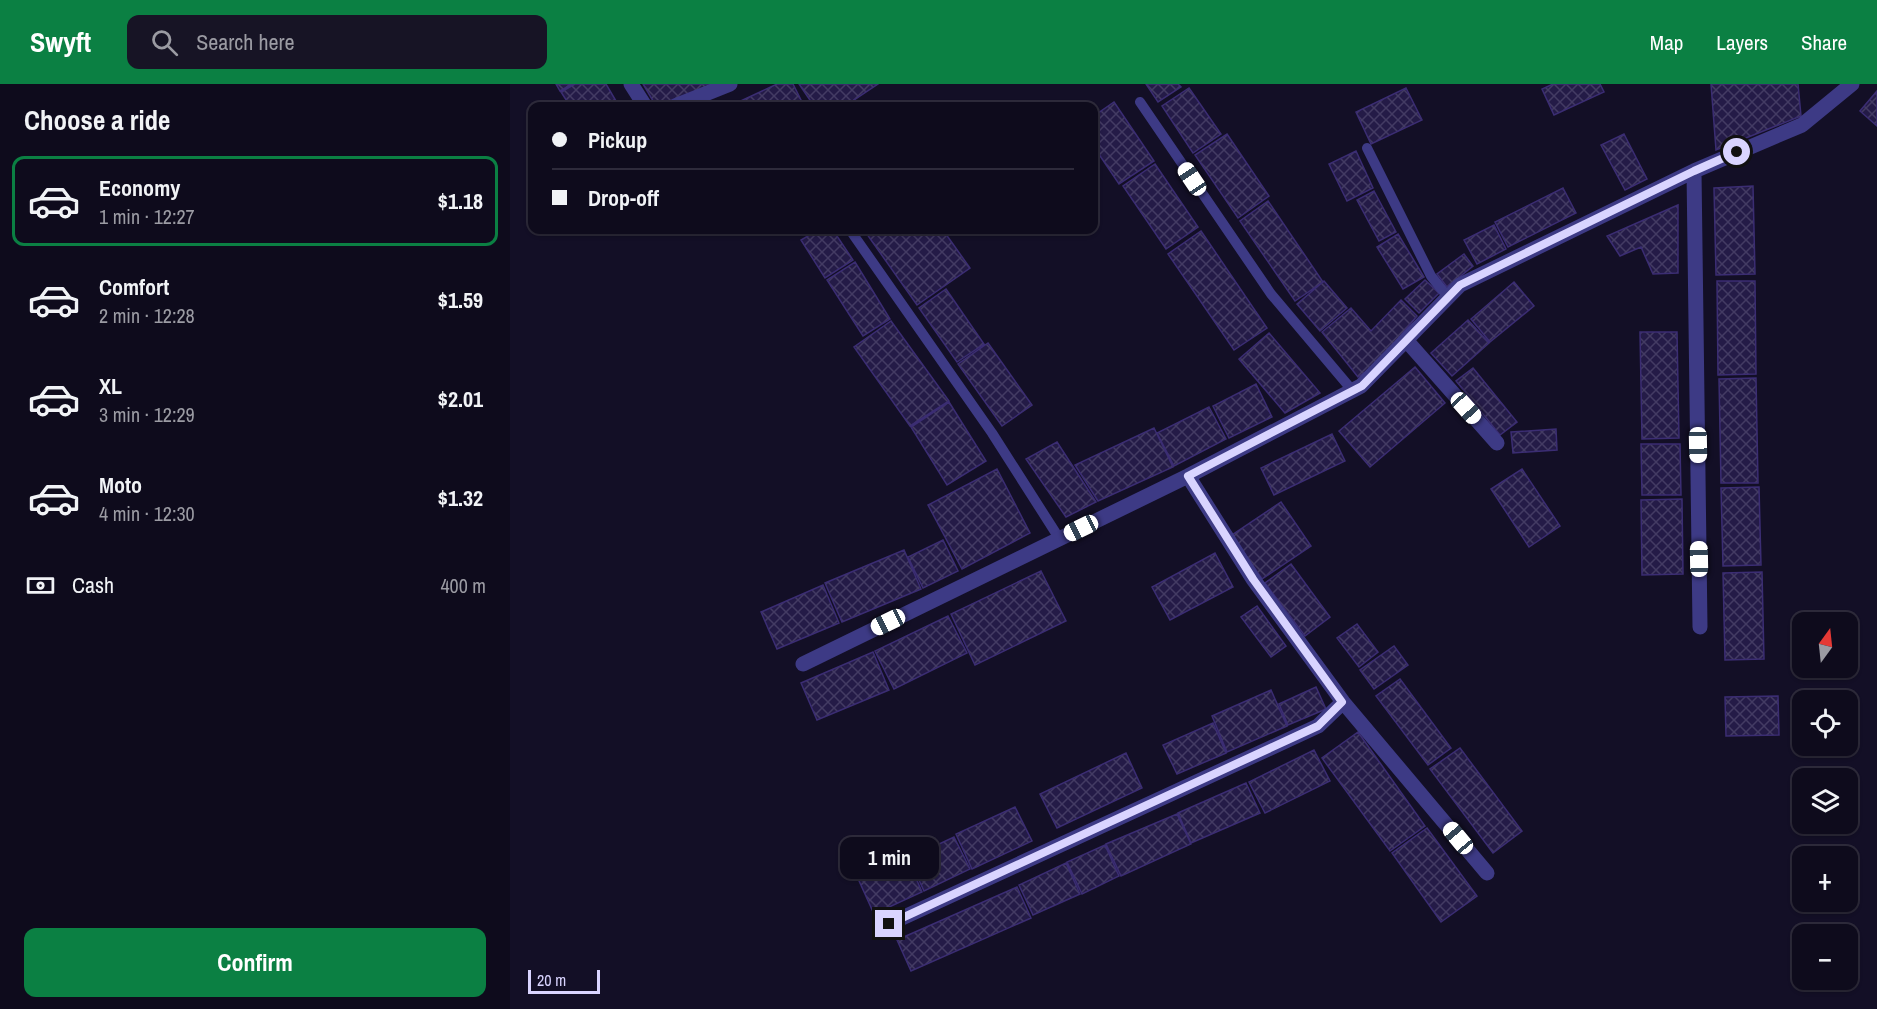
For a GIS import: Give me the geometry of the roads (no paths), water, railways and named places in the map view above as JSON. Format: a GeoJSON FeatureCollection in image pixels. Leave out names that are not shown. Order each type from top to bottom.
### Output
{"type":"FeatureCollection","features":[{"type":"Feature","properties":{"kind":"street"},"geometry":{"type":"LineString","coordinates":[[631,84],[642,102]]}},
{"type":"Feature","properties":{"kind":"street"},"geometry":{"type":"LineString","coordinates":[[685,102],[730,84]]}},
{"type":"Feature","properties":{"kind":"street"},"geometry":{"type":"LineString","coordinates":[[803,664],[1188,476],[1362,386],[1460,285],[1694,171],[1802,125],[1852,84]]}},
{"type":"Feature","properties":{"kind":"street"},"geometry":{"type":"LineString","coordinates":[[1694,171],[1700,627]]}},
{"type":"Feature","properties":{"kind":"street"},"geometry":{"type":"LineString","coordinates":[[1406,340],[1497,443]]}},
{"type":"Feature","properties":{"kind":"street"},"geometry":{"type":"LineString","coordinates":[[1188,476],[1253,579],[1342,702],[1487,873]]}},
{"type":"Feature","properties":{"kind":"street"},"geometry":{"type":"LineString","coordinates":[[889,924],[1318,726],[1342,702]]}},
{"type":"Feature","properties":{"kind":"lane"},"geometry":{"type":"LineString","coordinates":[[1140,102],[1271,294],[1353,390]]}},
{"type":"Feature","properties":{"kind":"lane"},"geometry":{"type":"LineString","coordinates":[[1367,148],[1431,276],[1448,297]]}},
{"type":"Feature","properties":{"kind":"lane"},"geometry":{"type":"LineString","coordinates":[[853,234],[992,433],[1059,538]]}}]}
